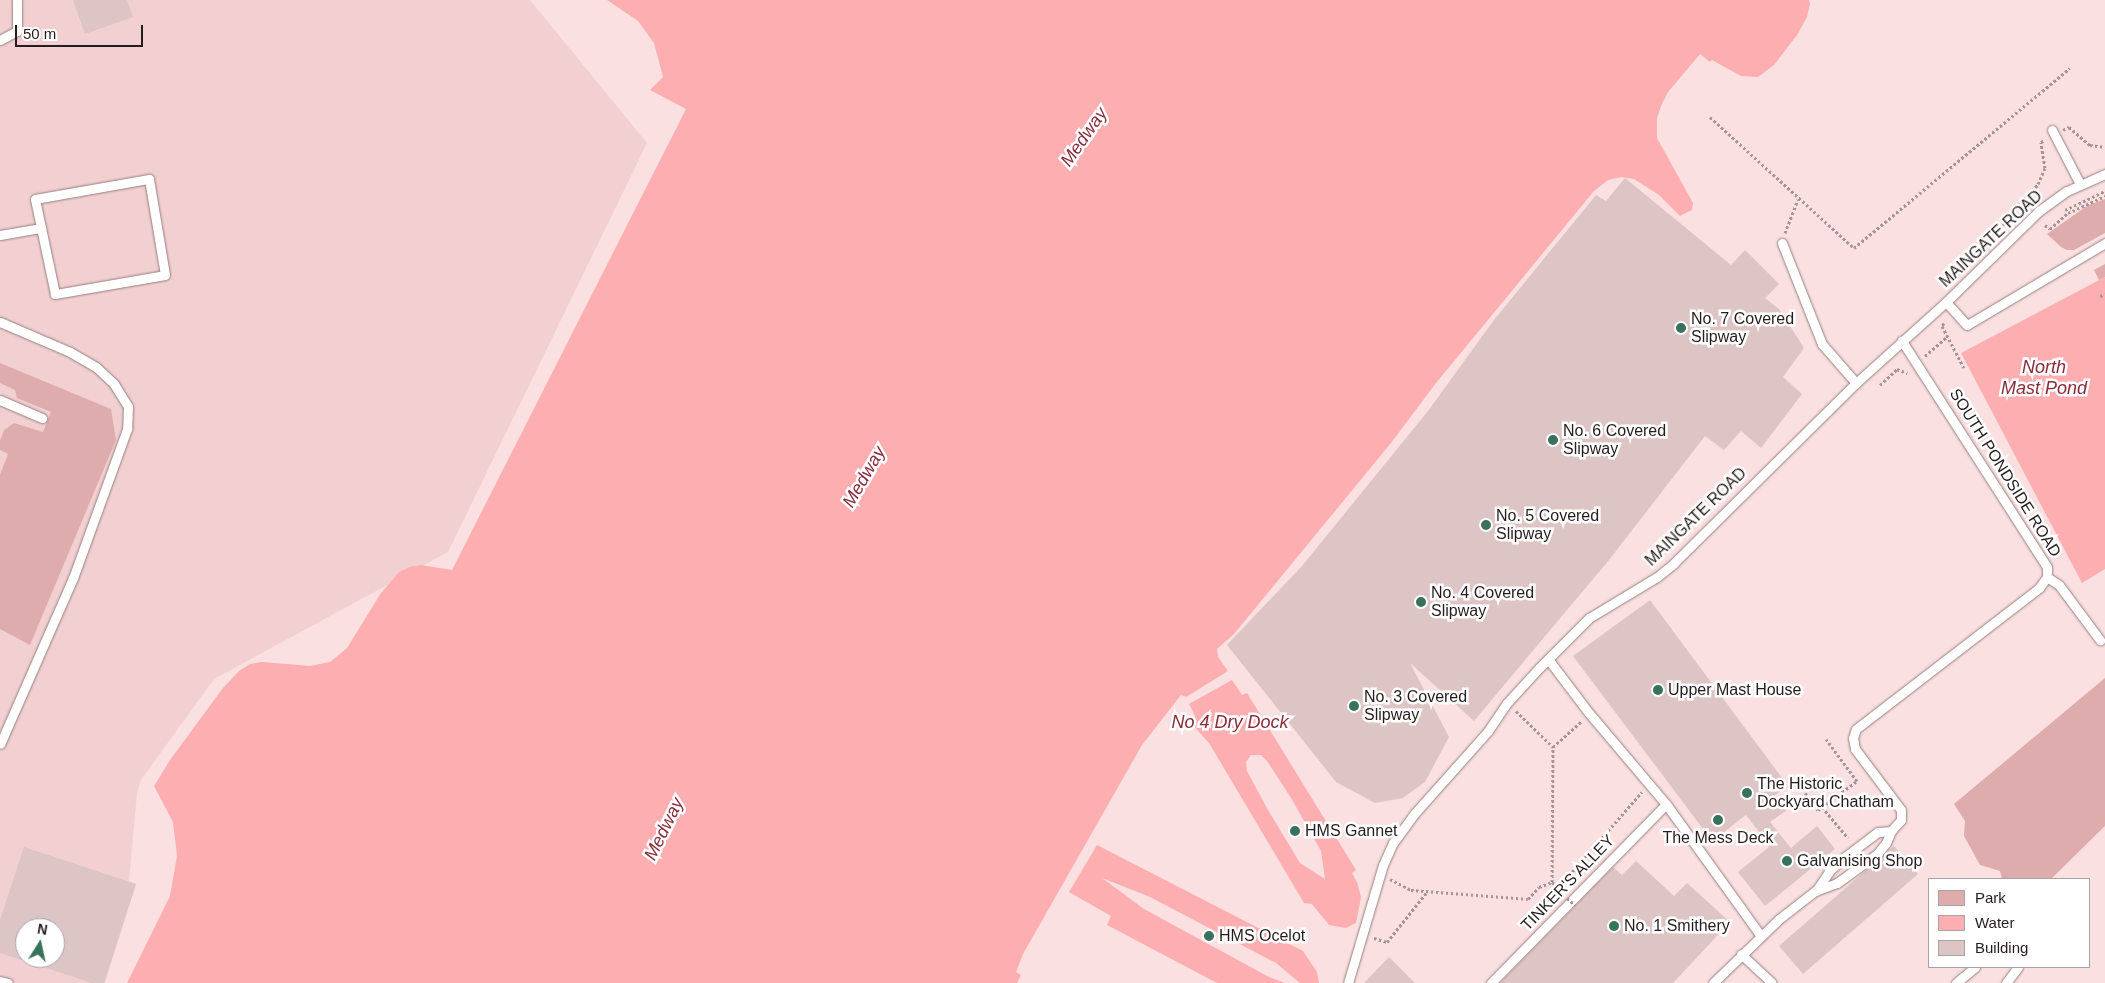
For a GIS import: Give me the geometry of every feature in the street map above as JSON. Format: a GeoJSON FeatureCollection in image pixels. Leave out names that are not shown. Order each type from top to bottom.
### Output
{"type":"FeatureCollection","features":[{"type":"Feature","properties":{"kind":"lane"},"geometry":{"type":"LineString","coordinates":[[0,40],[17,31],[18,0]]}},
{"type":"Feature","properties":{"kind":"lane"},"geometry":{"type":"LineString","coordinates":[[2053,132],[2080,184]]}},
{"type":"Feature","properties":{"kind":"lane","name":"MAINGATE ROAD"},"geometry":{"type":"LineString","coordinates":[[1348,983],[1380,874],[1393,843],[1416,813],[1488,731],[1508,703],[1548,658],[1589,618],[1667,569],[1856,383],[1946,302],[2039,211],[2080,184],[2105,174]]}},
{"type":"Feature","properties":{"kind":"lane"},"geometry":{"type":"LineString","coordinates":[[149,179],[165,275],[56,294],[41,228],[36,199],[149,179]]}},
{"type":"Feature","properties":{"kind":"lane"},"geometry":{"type":"LineString","coordinates":[[0,235],[41,228]]}},
{"type":"Feature","properties":{"kind":"lane"},"geometry":{"type":"LineString","coordinates":[[1782,243],[1822,344],[1856,383]]}},
{"type":"Feature","properties":{"kind":"lane"},"geometry":{"type":"LineString","coordinates":[[1946,302],[1967,325],[2105,243]]}},
{"type":"Feature","properties":{"kind":"lane"},"geometry":{"type":"LineString","coordinates":[[0,322],[70,352],[96,367],[114,384],[128,406],[127,429],[73,578],[0,744]]}},
{"type":"Feature","properties":{"kind":"lane","name":"SOUTH PONDSIDE ROAD"},"geometry":{"type":"LineString","coordinates":[[1902,341],[2047,567],[2047,577],[2058,584],[2100,640]]}},
{"type":"Feature","properties":{"kind":"lane"},"geometry":{"type":"LineString","coordinates":[[0,400],[42,418]]}},
{"type":"Feature","properties":{"kind":"lane"},"geometry":{"type":"LineString","coordinates":[[1815,891],[1837,883],[1870,860],[1886,843],[1891,831],[1901,820],[1901,810],[1855,749],[1853,738],[1856,728],[2040,588],[2047,577]]}},
{"type":"Feature","properties":{"kind":"lane"},"geometry":{"type":"LineString","coordinates":[[1548,658],[1589,713],[1666,804],[1760,935]]}},
{"type":"Feature","properties":{"kind":"lane","name":"TINKER'S ALLEY"},"geometry":{"type":"LineString","coordinates":[[1491,983],[1666,804]]}},
{"type":"Feature","properties":{"kind":"lane"},"geometry":{"type":"LineString","coordinates":[[1713,983],[1760,935],[1815,891],[1830,870],[1878,832],[1891,831]]}},
{"type":"Feature","properties":{"kind":"lane"},"geometry":{"type":"LineString","coordinates":[[1741,954],[1772,983]]}},
{"type":"Feature","properties":{"kind":"lane"},"geometry":{"type":"LineString","coordinates":[[1956,983],[1974,968]]}},
{"type":"Feature","properties":{"kind":"lane"},"geometry":{"type":"LineString","coordinates":[[2006,983],[2017,968]]}},
{"type":"Feature","properties":{"kind":"lane"},"geometry":{"type":"LineString","coordinates":[[0,981],[8,983]]}},
{"type":"Feature","properties":{"kind":"path"},"geometry":{"type":"LineString","coordinates":[[1710,117],[1854,248],[2070,68]]}},
{"type":"Feature","properties":{"kind":"path"},"geometry":{"type":"LineString","coordinates":[[1941,287],[2014,214],[2018,205],[2038,184],[2045,168],[2041,142],[2053,132],[2069,127],[2090,145],[2105,147]]}},
{"type":"Feature","properties":{"kind":"path"},"geometry":{"type":"LineString","coordinates":[[2056,217],[2082,200],[2105,191]]}},
{"type":"Feature","properties":{"kind":"path"},"geometry":{"type":"LineString","coordinates":[[2045,225],[2050,229],[2068,214],[2105,196]]}},
{"type":"Feature","properties":{"kind":"path"},"geometry":{"type":"LineString","coordinates":[[1782,243],[1798,198]]}},
{"type":"Feature","properties":{"kind":"path"},"geometry":{"type":"LineString","coordinates":[[2038,232],[2050,221]]}},
{"type":"Feature","properties":{"kind":"path"},"geometry":{"type":"LineString","coordinates":[[2100,296],[2105,294]]}},
{"type":"Feature","properties":{"kind":"path"},"geometry":{"type":"LineString","coordinates":[[1955,312],[1942,326],[1964,368]]}},
{"type":"Feature","properties":{"kind":"path"},"geometry":{"type":"LineString","coordinates":[[1926,356],[1947,337]]}},
{"type":"Feature","properties":{"kind":"path"},"geometry":{"type":"LineString","coordinates":[[1880,385],[1897,369],[1909,374]]}},
{"type":"Feature","properties":{"kind":"path"},"geometry":{"type":"LineString","coordinates":[[1508,703],[1553,747],[1552,882]]}},
{"type":"Feature","properties":{"kind":"path"},"geometry":{"type":"LineString","coordinates":[[1553,747],[1589,713]]}},
{"type":"Feature","properties":{"kind":"path"},"geometry":{"type":"LineString","coordinates":[[1805,793],[1817,809],[1857,780],[1826,739]]}},
{"type":"Feature","properties":{"kind":"path"},"geometry":{"type":"LineString","coordinates":[[1559,887],[1649,784]]}},
{"type":"Feature","properties":{"kind":"path"},"geometry":{"type":"LineString","coordinates":[[1822,807],[1844,836],[1859,846]]}},
{"type":"Feature","properties":{"kind":"path"},"geometry":{"type":"LineString","coordinates":[[1380,874],[1411,890],[1528,899],[1539,887],[1552,882]]}},
{"type":"Feature","properties":{"kind":"path"},"geometry":{"type":"LineString","coordinates":[[1552,882],[1564,890]]}},
{"type":"Feature","properties":{"kind":"path"},"geometry":{"type":"LineString","coordinates":[[1363,934],[1387,942],[1427,891]]}},
{"type":"Feature","properties":{"kind":"path"},"geometry":{"type":"LineString","coordinates":[[1567,898],[1574,905]]}},
{"type":"Feature","properties":{"kind":"shaded area"},"geometry":{"type":"Polygon","coordinates":[[[0,0],[530,0],[647,143],[448,552],[214,679],[141,780],[137,793],[129,881],[136,884],[105,983],[0,983],[0,0]]]}},
{"type":"Feature","properties":{"kind":"green space"},"geometry":{"type":"Polygon","coordinates":[[[2105,199],[2105,233],[2074,250],[2067,250],[2061,247],[2047,234],[2087,206],[2105,199]]]}},
{"type":"Feature","properties":{"kind":"green space"},"geometry":{"type":"Polygon","coordinates":[[[2105,264],[2105,277],[2099,280],[2094,270],[2105,264]]]}},
{"type":"Feature","properties":{"kind":"green space"},"geometry":{"type":"Polygon","coordinates":[[[0,363],[111,409],[116,440],[30,645],[0,629],[0,475],[8,454],[0,450],[0,441],[4,430],[14,423],[43,432],[51,412],[17,398],[15,390],[0,383],[0,363]]]}},
{"type":"Feature","properties":{"kind":"green space"},"geometry":{"type":"Polygon","coordinates":[[[2105,678],[2105,826],[2052,878],[2002,878],[2000,871],[1980,865],[1964,836],[1965,821],[1954,804],[2105,678]]]}},
{"type":"Feature","properties":{"kind":"water","name":"Medway"},"geometry":{"type":"Polygon","coordinates":[[[607,0],[1809,0],[1810,4],[1807,17],[1797,35],[1774,65],[1758,77],[1741,76],[1712,60],[1710,62],[1700,54],[1668,92],[1657,118],[1657,138],[1693,203],[1692,210],[1680,216],[1659,195],[1634,179],[1621,177],[1608,180],[1594,191],[1436,383],[1391,443],[1234,634],[1217,649],[1218,657],[1228,671],[1186,697],[1181,695],[1142,745],[1023,954],[1016,972],[1021,975],[1017,983],[127,983],[170,896],[177,856],[173,822],[154,786],[170,760],[223,688],[239,671],[250,664],[262,662],[310,666],[330,662],[347,648],[381,593],[399,572],[421,565],[452,570],[686,109],[650,90],[663,77],[654,43],[638,21],[607,0]]]}},
{"type":"Feature","properties":{"kind":"water","name":"North Mast Pond"},"geometry":{"type":"Polygon","coordinates":[[[2105,277],[2105,569],[2082,583],[1961,353],[2105,277]]]}},
{"type":"Feature","properties":{"kind":"water","name":"No 4 Dry Dock"},"geometry":{"type":"Polygon","coordinates":[[[1232,680],[1242,695],[1247,693],[1356,870],[1352,873],[1357,882],[1361,897],[1356,923],[1346,928],[1329,925],[1312,904],[1304,903],[1209,743],[1190,722],[1195,716],[1189,704],[1232,680]],[[1251,755],[1246,762],[1247,771],[1300,863],[1325,879],[1321,851],[1291,798],[1261,755],[1251,755]]]}},
{"type":"Feature","properties":{"kind":"water"},"geometry":{"type":"Polygon","coordinates":[[[1097,845],[1303,951],[1317,972],[1319,983],[1300,983],[1276,963],[1150,897],[1102,878],[1144,909],[1269,977],[1285,983],[1217,983],[1107,925],[1111,916],[1069,892],[1097,845]]]}},
{"type":"Feature","properties":{"kind":"building"},"geometry":{"type":"Polygon","coordinates":[[[73,0],[127,0],[133,17],[85,34],[73,0]]]}},
{"type":"Feature","properties":{"kind":"building"},"geometry":{"type":"Polygon","coordinates":[[[1625,178],[1731,265],[1745,250],[1779,284],[1765,298],[1779,309],[1804,348],[1783,377],[1802,394],[1761,448],[1741,431],[1724,450],[1705,436],[1609,560],[1474,721],[1410,663],[1449,737],[1425,782],[1403,798],[1375,803],[1336,782],[1227,645],[1302,566],[1428,411],[1494,320],[1596,195],[1606,201],[1625,178]]]}},
{"type":"Feature","properties":{"kind":"building"},"geometry":{"type":"Polygon","coordinates":[[[1650,600],[1788,786],[1775,795],[1787,810],[1770,822],[1791,848],[1817,826],[1835,849],[1765,906],[1738,872],[1769,847],[1761,838],[1763,837],[1746,815],[1712,841],[1573,656],[1650,600]]]}},
{"type":"Feature","properties":{"kind":"building"},"geometry":{"type":"Polygon","coordinates":[[[1894,846],[1918,874],[1803,974],[1779,946],[1894,846]]]}},
{"type":"Feature","properties":{"kind":"building"},"geometry":{"type":"Polygon","coordinates":[[[24,847],[136,884],[104,983],[92,983],[46,968],[65,968],[65,918],[15,918],[15,958],[0,953],[0,920],[24,847]]]}},
{"type":"Feature","properties":{"kind":"building","name":"No. 1 Smithery"},"geometry":{"type":"Polygon","coordinates":[[[1636,861],[1674,896],[1687,883],[1730,922],[1673,983],[1500,983],[1613,867],[1622,875],[1636,861]]]}},
{"type":"Feature","properties":{"kind":"building"},"geometry":{"type":"Polygon","coordinates":[[[1389,957],[1415,983],[1364,983],[1389,957]]]}},
{"type":"Feature","properties":{"kind":"place","name":"No. 7 Covered Slipway"},"geometry":{"type":"Point","coordinates":[1681,328]}},
{"type":"Feature","properties":{"kind":"place","name":"No. 6 Covered Slipway"},"geometry":{"type":"Point","coordinates":[1553,440]}},
{"type":"Feature","properties":{"kind":"place","name":"No. 5 Covered Slipway"},"geometry":{"type":"Point","coordinates":[1486,525]}},
{"type":"Feature","properties":{"kind":"place","name":"No. 4 Covered Slipway"},"geometry":{"type":"Point","coordinates":[1421,602]}},
{"type":"Feature","properties":{"kind":"place","name":"Upper Mast House"},"geometry":{"type":"Point","coordinates":[1658,690]}},
{"type":"Feature","properties":{"kind":"place","name":"No. 3 Covered Slipway"},"geometry":{"type":"Point","coordinates":[1354,706]}},
{"type":"Feature","properties":{"kind":"place","name":"The Historic Dockyard Chatham"},"geometry":{"type":"Point","coordinates":[1747,793]}},
{"type":"Feature","properties":{"kind":"place","name":"The Mess Deck"},"geometry":{"type":"Point","coordinates":[1718,820]}},
{"type":"Feature","properties":{"kind":"place","name":"HMS Gannet"},"geometry":{"type":"Point","coordinates":[1295,831]}},
{"type":"Feature","properties":{"kind":"place","name":"Galvanising Shop"},"geometry":{"type":"Point","coordinates":[1787,861]}},
{"type":"Feature","properties":{"kind":"place","name":"No. 1 Smithery"},"geometry":{"type":"Point","coordinates":[1614,926]}},
{"type":"Feature","properties":{"kind":"place","name":"HMS Ocelot"},"geometry":{"type":"Point","coordinates":[1209,936]}}]}
